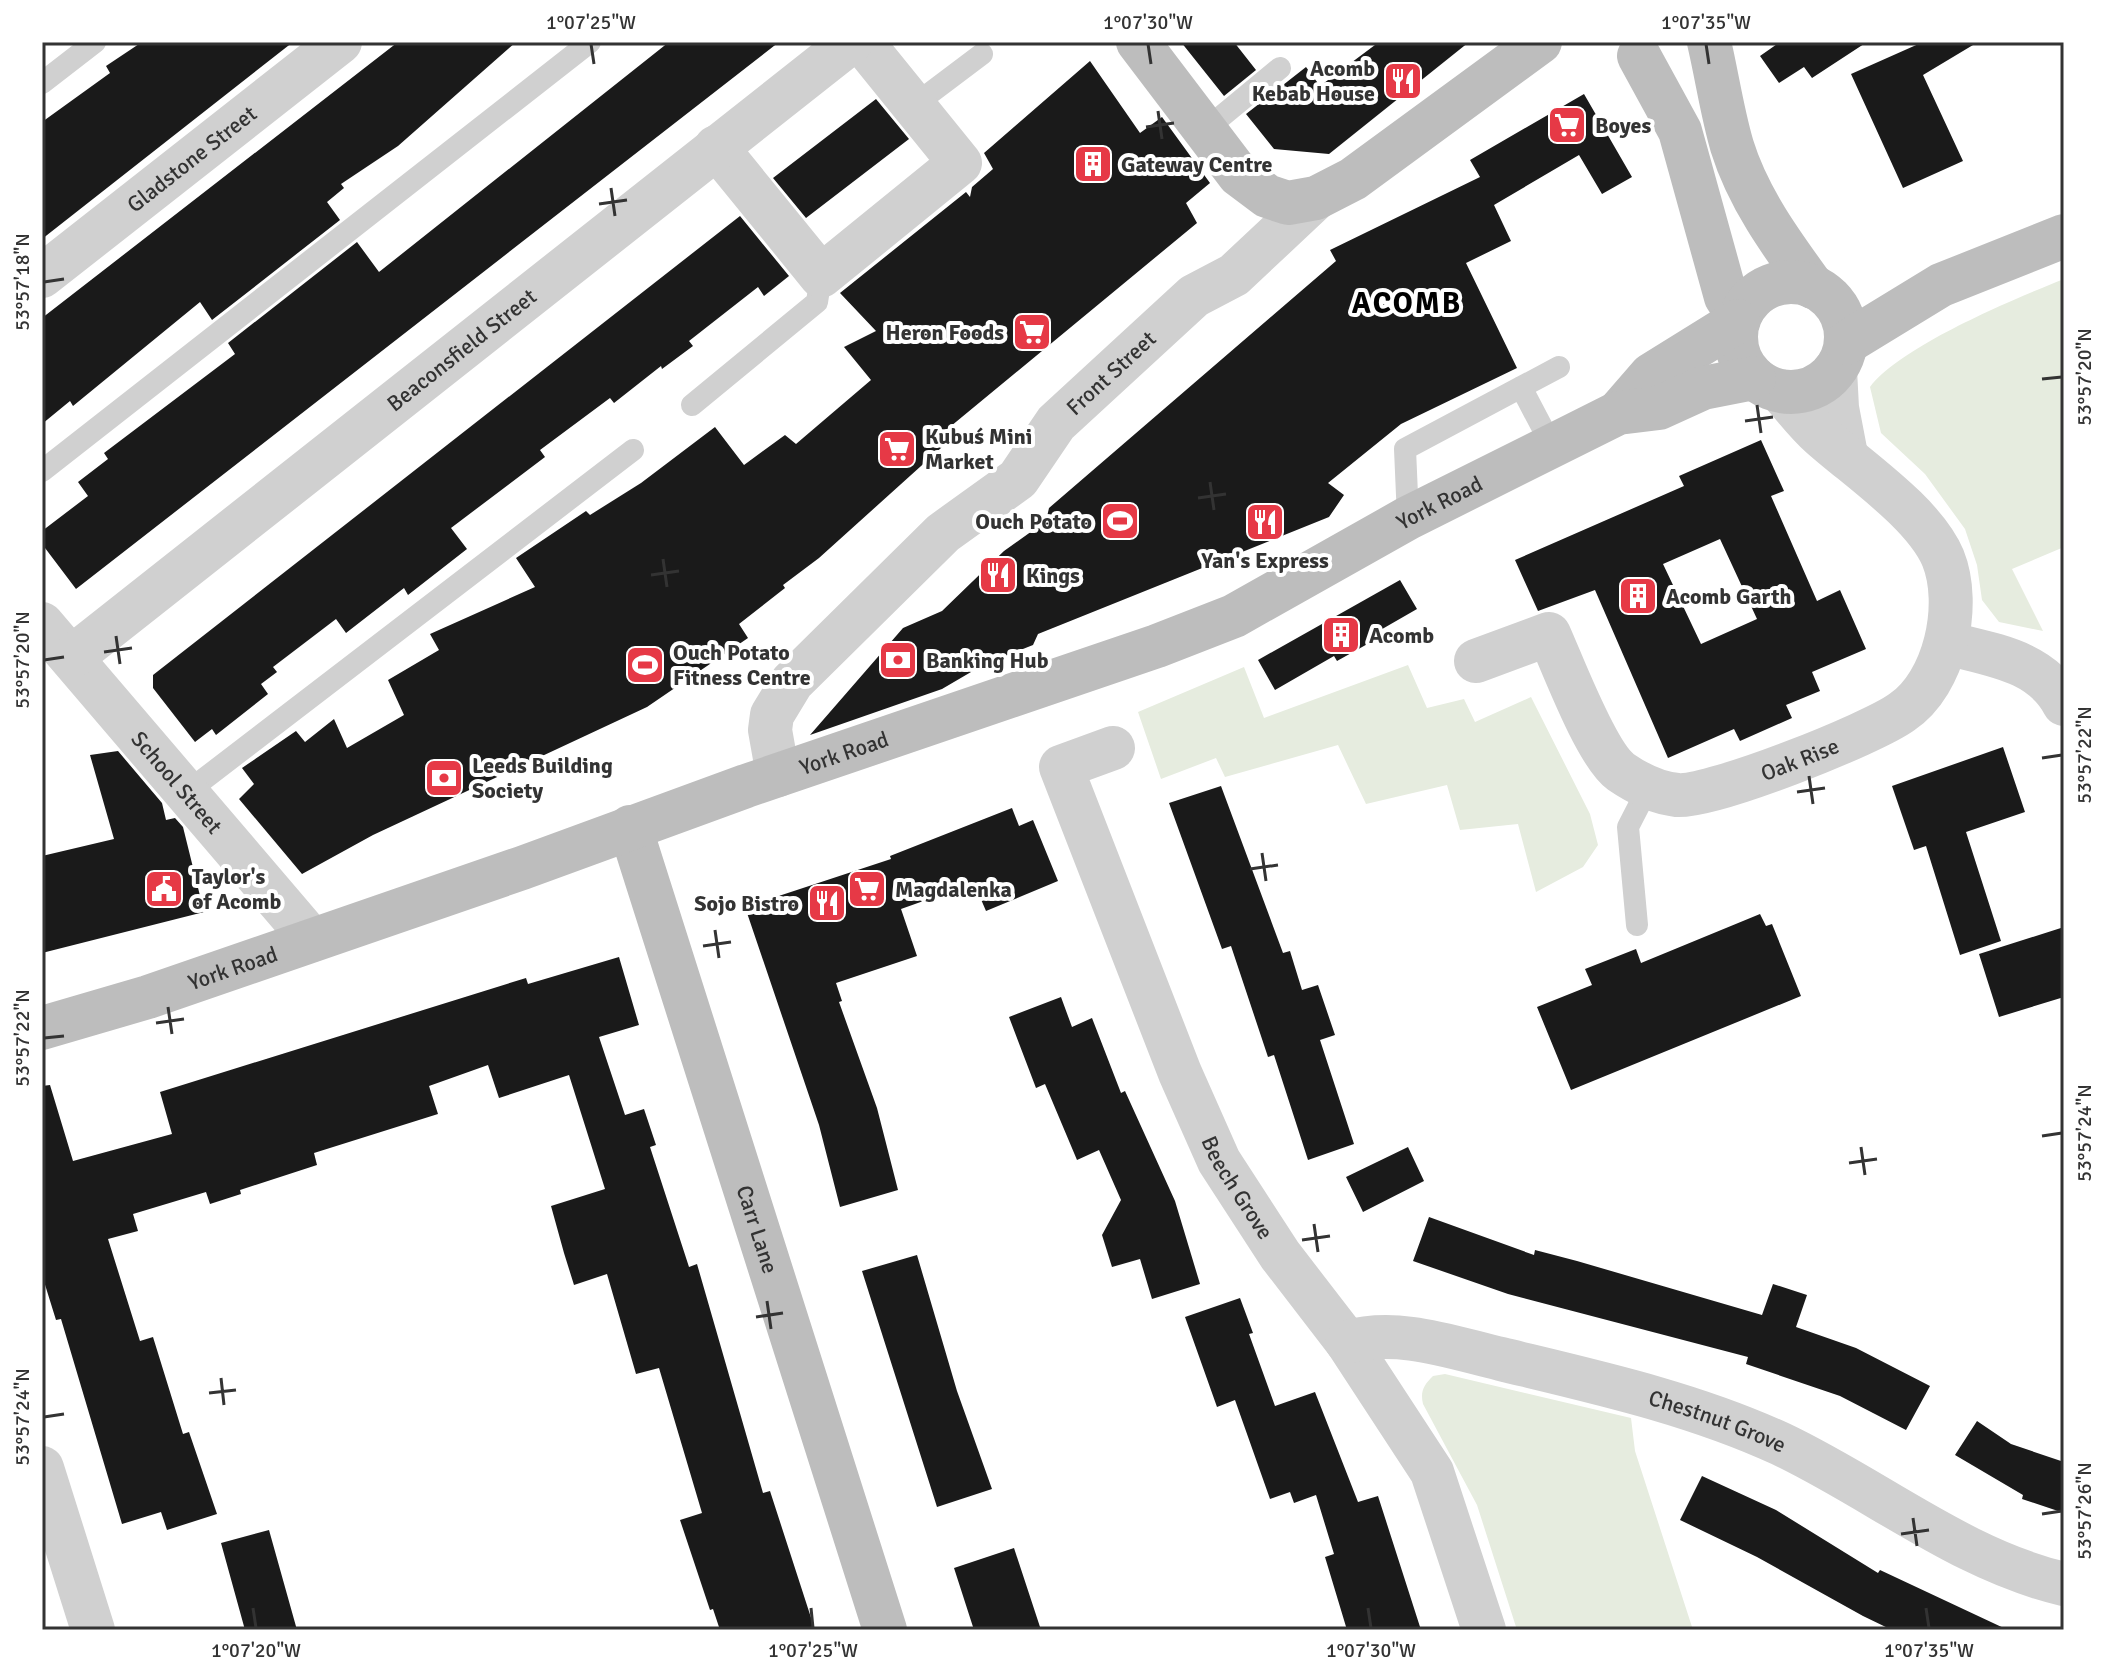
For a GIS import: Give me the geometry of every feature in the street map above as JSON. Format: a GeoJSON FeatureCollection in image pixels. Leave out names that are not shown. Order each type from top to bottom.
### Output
{"type":"FeatureCollection","features":[{"type":"Feature","properties":{"kind":"main road"},"geometry":{"type":"LineString","coordinates":[[1138,42],[1239,175],[1267,196],[1288,203],[1316,198]]}},
{"type":"Feature","properties":{"kind":"main road","name":"Front Street"},"geometry":{"type":"LineString","coordinates":[[1316,198],[1353,179],[1540,42]]}},
{"type":"Feature","properties":{"kind":"main road"},"geometry":{"type":"LineString","coordinates":[[1626,49],[1672,52],[1687,42]]}},
{"type":"Feature","properties":{"kind":"main road"},"geometry":{"type":"LineString","coordinates":[[1709,42],[1732,145],[1742,171],[1760,210],[1841,315],[1840,356]]}},
{"type":"Feature","properties":{"kind":"main road"},"geometry":{"type":"LineString","coordinates":[[1626,49],[1680,131],[1726,297],[1738,319],[1737,352],[1767,385],[1811,388],[1840,356],[1941,285],[2064,236]]}},
{"type":"Feature","properties":{"kind":"main road"},"geometry":{"type":"LineString","coordinates":[[1738,319],[1750,300],[1766,288],[1786,282],[1818,289],[1941,285]]}},
{"type":"Feature","properties":{"kind":"main road","name":"York Road"},"geometry":{"type":"LineString","coordinates":[[1618,413],[1651,375],[1738,319]]}},
{"type":"Feature","properties":{"kind":"main road","name":"York Road"},"geometry":{"type":"LineString","coordinates":[[42,1028],[148,997],[778,775],[1157,646],[1234,616],[1297,584],[1408,518],[1618,413],[1659,408],[1703,388],[1767,385]]}},
{"type":"Feature","properties":{"kind":"main road","name":"Carr Lane"},"geometry":{"type":"LineString","coordinates":[[630,827],[885,1630]]}},
{"type":"Feature","properties":{"kind":"street","name":"Gladstone Street"},"geometry":{"type":"LineString","coordinates":[[42,276],[340,42]]}},
{"type":"Feature","properties":{"kind":"street","name":"Beaconsfield Street"},"geometry":{"type":"LineString","coordinates":[[72,657],[851,42]]}},
{"type":"Feature","properties":{"kind":"street"},"geometry":{"type":"LineString","coordinates":[[716,147],[821,276],[960,163],[862,42]]}},
{"type":"Feature","properties":{"kind":"street","name":"Front Street"},"geometry":{"type":"LineString","coordinates":[[778,775],[770,730],[772,715],[792,682],[943,533],[1018,479],[1056,423],[1148,338],[1194,296],[1234,275],[1316,198]]}},
{"type":"Feature","properties":{"kind":"street"},"geometry":{"type":"LineString","coordinates":[[1840,356],[1837,408],[1846,455]]}},
{"type":"Feature","properties":{"kind":"street","name":"Oak Rise"},"geometry":{"type":"LineString","coordinates":[[1476,661],[1549,634],[1599,742],[1618,771],[1648,788],[1677,795],[1708,793],[1855,736],[1904,712],[1925,686],[1947,643],[1951,601],[1944,562],[1929,530],[1846,455],[1820,436],[1767,385]]}},
{"type":"Feature","properties":{"kind":"street","name":"School Street"},"geometry":{"type":"LineString","coordinates":[[42,624],[312,940]]}},
{"type":"Feature","properties":{"kind":"street"},"geometry":{"type":"LineString","coordinates":[[1947,643],[2018,662],[2040,674],[2064,704]]}},
{"type":"Feature","properties":{"kind":"street","name":"Beech Grove"},"geometry":{"type":"LineString","coordinates":[[1113,748],[1061,767],[1174,1059],[1219,1161],[1280,1255],[1347,1342],[1432,1472],[1484,1630]]}},
{"type":"Feature","properties":{"kind":"street","name":"Chestnut Grove"},"geometry":{"type":"LineString","coordinates":[[1347,1342],[1398,1335],[1611,1385],[1702,1413],[1780,1444],[1995,1561],[2064,1584]]}},
{"type":"Feature","properties":{"kind":"street"},"geometry":{"type":"LineString","coordinates":[[42,1468],[93,1630]]}},
{"type":"Feature","properties":{"kind":"lane"},"geometry":{"type":"LineString","coordinates":[[42,83],[95,42]]}},
{"type":"Feature","properties":{"kind":"lane"},"geometry":{"type":"LineString","coordinates":[[42,471],[590,42]]}},
{"type":"Feature","properties":{"kind":"lane"},"geometry":{"type":"LineString","coordinates":[[913,106],[982,54]]}},
{"type":"Feature","properties":{"kind":"lane"},"geometry":{"type":"LineString","coordinates":[[1205,130],[1280,68]]}},
{"type":"Feature","properties":{"kind":"lane"},"geometry":{"type":"LineString","coordinates":[[692,405],[817,302],[821,276]]}},
{"type":"Feature","properties":{"kind":"lane"},"geometry":{"type":"LineString","coordinates":[[1408,518],[1405,449],[1559,367]]}},
{"type":"Feature","properties":{"kind":"lane"},"geometry":{"type":"LineString","coordinates":[[1521,387],[1552,446]]}},
{"type":"Feature","properties":{"kind":"lane"},"geometry":{"type":"LineString","coordinates":[[187,792],[633,450]]}},
{"type":"Feature","properties":{"kind":"lane"},"geometry":{"type":"LineString","coordinates":[[1637,925],[1628,827],[1648,788]]}},
{"type":"Feature","properties":{"kind":"shaded area"},"geometry":{"type":"Polygon","coordinates":[[[2064,279],[2064,547],[2012,569],[2043,631],[1999,622],[1982,600],[1977,565],[1965,529],[1925,474],[1881,433],[1870,387],[1885,371],[1932,340],[1989,311],[2064,279]]]}},
{"type":"Feature","properties":{"kind":"shaded area"},"geometry":{"type":"Polygon","coordinates":[[[1408,665],[1427,708],[1464,699],[1475,722],[1531,697],[1590,814],[1598,845],[1583,867],[1536,892],[1518,824],[1460,830],[1447,785],[1366,804],[1338,745],[1225,777],[1216,758],[1161,779],[1138,712],[1244,667],[1264,718],[1408,665]]]}},
{"type":"Feature","properties":{"kind":"shaded area"},"geometry":{"type":"Polygon","coordinates":[[[1445,1374],[1631,1418],[1635,1451],[1693,1630],[1517,1630],[1477,1505],[1423,1404],[1422,1392],[1427,1382],[1433,1376],[1445,1374]]]}},
{"type":"Feature","properties":{"kind":"building"},"geometry":{"type":"Polygon","coordinates":[[[142,42],[293,42],[42,239],[42,122],[110,73],[106,66],[142,42]]]}},
{"type":"Feature","properties":{"kind":"building"},"geometry":{"type":"Polygon","coordinates":[[[398,42],[516,42],[398,146],[341,184],[344,188],[327,202],[340,220],[212,320],[200,302],[73,406],[70,401],[42,424],[42,318],[398,42]]]}},
{"type":"Feature","properties":{"kind":"building"},"geometry":{"type":"Polygon","coordinates":[[[669,42],[779,42],[76,589],[42,544],[42,531],[88,496],[78,482],[108,459],[104,453],[235,354],[228,343],[357,242],[379,272],[669,42]]]}},
{"type":"Feature","properties":{"kind":"building"},"geometry":{"type":"Polygon","coordinates":[[[1181,42],[1234,42],[1256,70],[1224,96],[1181,42]]]}},
{"type":"Feature","properties":{"kind":"building"},"geometry":{"type":"Polygon","coordinates":[[[1379,42],[1469,42],[1329,154],[1274,149],[1246,114],[1306,67],[1320,86],[1379,42]]]}},
{"type":"Feature","properties":{"kind":"building"},"geometry":{"type":"Polygon","coordinates":[[[1780,42],[1867,42],[1812,78],[1804,67],[1779,83],[1760,56],[1780,42]]]}},
{"type":"Feature","properties":{"kind":"building"},"geometry":{"type":"Polygon","coordinates":[[[1923,42],[1978,42],[1923,75],[1963,161],[1903,188],[1851,74],[1923,42]]]}},
{"type":"Feature","properties":{"kind":"building"},"geometry":{"type":"Polygon","coordinates":[[[1090,61],[1140,133],[1162,117],[1210,183],[1186,203],[1197,223],[945,431],[951,439],[819,558],[783,585],[785,588],[739,624],[748,638],[647,707],[373,835],[302,874],[239,799],[254,784],[242,768],[296,731],[305,742],[334,719],[347,748],[404,715],[388,680],[439,650],[430,634],[535,587],[516,558],[586,511],[590,515],[641,483],[715,427],[744,465],[785,435],[796,444],[871,380],[844,347],[876,331],[840,293],[966,192],[970,197],[972,187],[993,169],[984,153],[1090,61]]]}},
{"type":"Feature","properties":{"kind":"building"},"geometry":{"type":"Polygon","coordinates":[[[1584,94],[1632,177],[1602,194],[1579,155],[1494,205],[1511,241],[1466,263],[1517,368],[1401,424],[1328,483],[1344,495],[1329,517],[1038,634],[1033,645],[983,665],[942,689],[810,735],[903,628],[942,611],[1004,551],[1046,521],[1049,508],[1336,261],[1330,250],[1480,177],[1470,160],[1584,94]]]}},
{"type":"Feature","properties":{"kind":"building"},"geometry":{"type":"Polygon","coordinates":[[[876,99],[909,139],[806,218],[773,178],[876,99]]]}},
{"type":"Feature","properties":{"kind":"building"},"geometry":{"type":"Polygon","coordinates":[[[740,216],[789,276],[764,296],[758,287],[689,341],[693,346],[662,369],[661,366],[614,403],[610,398],[540,450],[545,457],[451,528],[467,549],[408,595],[404,588],[346,633],[336,619],[273,667],[277,672],[261,684],[268,694],[216,735],[212,729],[195,742],[153,688],[153,675],[740,216]]]}},
{"type":"Feature","properties":{"kind":"building","name":"Acomb Garth"},"geometry":{"type":"Polygon","coordinates":[[[1761,440],[1784,491],[1771,496],[1817,601],[1840,590],[1866,649],[1812,672],[1820,691],[1786,705],[1792,718],[1740,741],[1734,729],[1668,758],[1595,590],[1538,611],[1515,560],[1684,486],[1679,476],[1761,440]],[[1720,539],[1663,564],[1701,644],[1757,619],[1720,539]]]}},
{"type":"Feature","properties":{"kind":"building","name":"Acomb"},"geometry":{"type":"Polygon","coordinates":[[[1400,580],[1417,609],[1377,632],[1380,637],[1337,661],[1334,656],[1275,690],[1258,660],[1400,580]]]}},
{"type":"Feature","properties":{"kind":"building"},"geometry":{"type":"Polygon","coordinates":[[[2003,747],[2025,812],[1966,832],[2001,941],[1960,955],[1926,846],[1914,850],[1892,786],[2003,747]]]}},
{"type":"Feature","properties":{"kind":"building"},"geometry":{"type":"Polygon","coordinates":[[[118,751],[162,803],[166,820],[175,818],[183,827],[204,912],[42,953],[42,856],[114,839],[90,755],[118,751]]]}},
{"type":"Feature","properties":{"kind":"building"},"geometry":{"type":"Polygon","coordinates":[[[1221,786],[1283,953],[1290,951],[1302,990],[1318,985],[1335,1035],[1320,1040],[1354,1144],[1308,1160],[1274,1055],[1268,1057],[1231,946],[1222,949],[1169,803],[1221,786]]]}},
{"type":"Feature","properties":{"kind":"building"},"geometry":{"type":"Polygon","coordinates":[[[1012,808],[1019,826],[1033,820],[1058,881],[986,911],[974,883],[901,909],[917,956],[836,983],[842,1001],[839,1002],[877,1108],[898,1190],[840,1207],[819,1125],[745,907],[891,859],[890,856],[1012,808]]]}},
{"type":"Feature","properties":{"kind":"building"},"geometry":{"type":"Polygon","coordinates":[[[1760,914],[1766,926],[1772,924],[1801,996],[1571,1090],[1537,1007],[1592,985],[1585,969],[1636,949],[1641,963],[1760,914]]]}},
{"type":"Feature","properties":{"kind":"building"},"geometry":{"type":"Polygon","coordinates":[[[2064,927],[2064,997],[1999,1017],[1979,954],[2064,927]]]}},
{"type":"Feature","properties":{"kind":"building"},"geometry":{"type":"Polygon","coordinates":[[[619,957],[639,1025],[599,1037],[625,1115],[644,1109],[656,1145],[650,1147],[689,1267],[697,1264],[763,1493],[770,1491],[815,1630],[720,1630],[713,1609],[710,1610],[680,1520],[702,1513],[659,1368],[636,1374],[607,1274],[574,1285],[551,1206],[605,1189],[569,1075],[499,1098],[488,1065],[429,1086],[438,1114],[314,1153],[317,1165],[240,1190],[241,1194],[210,1204],[206,1192],[133,1214],[138,1231],[108,1239],[140,1341],[153,1337],[183,1434],[189,1432],[217,1514],[167,1530],[161,1512],[122,1524],[61,1319],[56,1320],[42,1275],[42,1086],[50,1085],[73,1161],[172,1134],[160,1092],[526,978],[528,984],[619,957]]]}},
{"type":"Feature","properties":{"kind":"building"},"geometry":{"type":"Polygon","coordinates":[[[1061,997],[1072,1027],[1092,1018],[1121,1093],[1125,1091],[1175,1201],[1200,1284],[1152,1299],[1140,1259],[1112,1267],[1102,1235],[1121,1200],[1099,1150],[1077,1160],[1045,1084],[1036,1088],[1009,1017],[1061,997]]]}},
{"type":"Feature","properties":{"kind":"building"},"geometry":{"type":"Polygon","coordinates":[[[1408,1147],[1424,1181],[1363,1212],[1346,1177],[1408,1147]]]}},
{"type":"Feature","properties":{"kind":"building"},"geometry":{"type":"Polygon","coordinates":[[[1429,1217],[1534,1255],[1535,1250],[1577,1261],[1762,1315],[1773,1284],[1807,1295],[1796,1327],[1856,1348],[1930,1386],[1906,1430],[1840,1396],[1746,1364],[1748,1357],[1508,1294],[1413,1261],[1429,1217]]]}},
{"type":"Feature","properties":{"kind":"building"},"geometry":{"type":"Polygon","coordinates":[[[917,1255],[957,1391],[992,1489],[937,1507],[862,1271],[917,1255]]]}},
{"type":"Feature","properties":{"kind":"building"},"geometry":{"type":"Polygon","coordinates":[[[1240,1298],[1253,1333],[1249,1334],[1275,1406],[1315,1392],[1358,1502],[1378,1496],[1421,1630],[1347,1630],[1325,1557],[1334,1554],[1316,1495],[1294,1503],[1290,1492],[1270,1499],[1235,1400],[1217,1407],[1185,1317],[1240,1298]]]}},
{"type":"Feature","properties":{"kind":"building"},"geometry":{"type":"Polygon","coordinates":[[[1977,1421],[2011,1444],[2064,1462],[2064,1513],[2022,1499],[2023,1495],[1955,1455],[1977,1421]]]}},
{"type":"Feature","properties":{"kind":"building"},"geometry":{"type":"Polygon","coordinates":[[[1702,1476],[1776,1510],[1878,1573],[1880,1570],[2008,1630],[1892,1630],[1863,1616],[1757,1557],[1680,1520],[1702,1476]]]}},
{"type":"Feature","properties":{"kind":"building"},"geometry":{"type":"Polygon","coordinates":[[[269,1530],[297,1630],[245,1630],[221,1543],[269,1530]]]}},
{"type":"Feature","properties":{"kind":"building"},"geometry":{"type":"Polygon","coordinates":[[[1014,1548],[1041,1630],[974,1630],[954,1568],[1014,1548]]]}},
{"type":"Feature","properties":{"kind":"place","name":"Acomb Kebab House"},"geometry":{"type":"Point","coordinates":[1403,81]}},
{"type":"Feature","properties":{"kind":"place","name":"Boyes"},"geometry":{"type":"Point","coordinates":[1567,125]}},
{"type":"Feature","properties":{"kind":"place","name":"Gateway Centre"},"geometry":{"type":"Point","coordinates":[1093,164]}},
{"type":"Feature","properties":{"kind":"place","name":"Heron Foods"},"geometry":{"type":"Point","coordinates":[1032,332]}},
{"type":"Feature","properties":{"kind":"place","name":"Kubuś Mini Market"},"geometry":{"type":"Point","coordinates":[897,449]}},
{"type":"Feature","properties":{"kind":"place","name":"Ouch Potato"},"geometry":{"type":"Point","coordinates":[1120,521]}},
{"type":"Feature","properties":{"kind":"place","name":"Yan's Express"},"geometry":{"type":"Point","coordinates":[1265,522]}},
{"type":"Feature","properties":{"kind":"place","name":"Kings"},"geometry":{"type":"Point","coordinates":[998,575]}},
{"type":"Feature","properties":{"kind":"place","name":"Acomb Garth"},"geometry":{"type":"Point","coordinates":[1638,596]}},
{"type":"Feature","properties":{"kind":"place","name":"Acomb"},"geometry":{"type":"Point","coordinates":[1341,635]}},
{"type":"Feature","properties":{"kind":"place","name":"Banking Hub"},"geometry":{"type":"Point","coordinates":[898,660]}},
{"type":"Feature","properties":{"kind":"place","name":"Ouch Potato Fitness Centre"},"geometry":{"type":"Point","coordinates":[645,665]}},
{"type":"Feature","properties":{"kind":"place","name":"Leeds Building Society"},"geometry":{"type":"Point","coordinates":[444,778]}},
{"type":"Feature","properties":{"kind":"place","name":"Taylor's of Acomb"},"geometry":{"type":"Point","coordinates":[164,889]}},
{"type":"Feature","properties":{"kind":"place","name":"Magdalenka"},"geometry":{"type":"Point","coordinates":[867,889]}},
{"type":"Feature","properties":{"kind":"place","name":"Sojo Bistro"},"geometry":{"type":"Point","coordinates":[827,903]}},
{"type":"Feature","properties":{"kind":"district","name":"ACOMB"},"geometry":{"type":"Point","coordinates":[1407,303]}}]}
